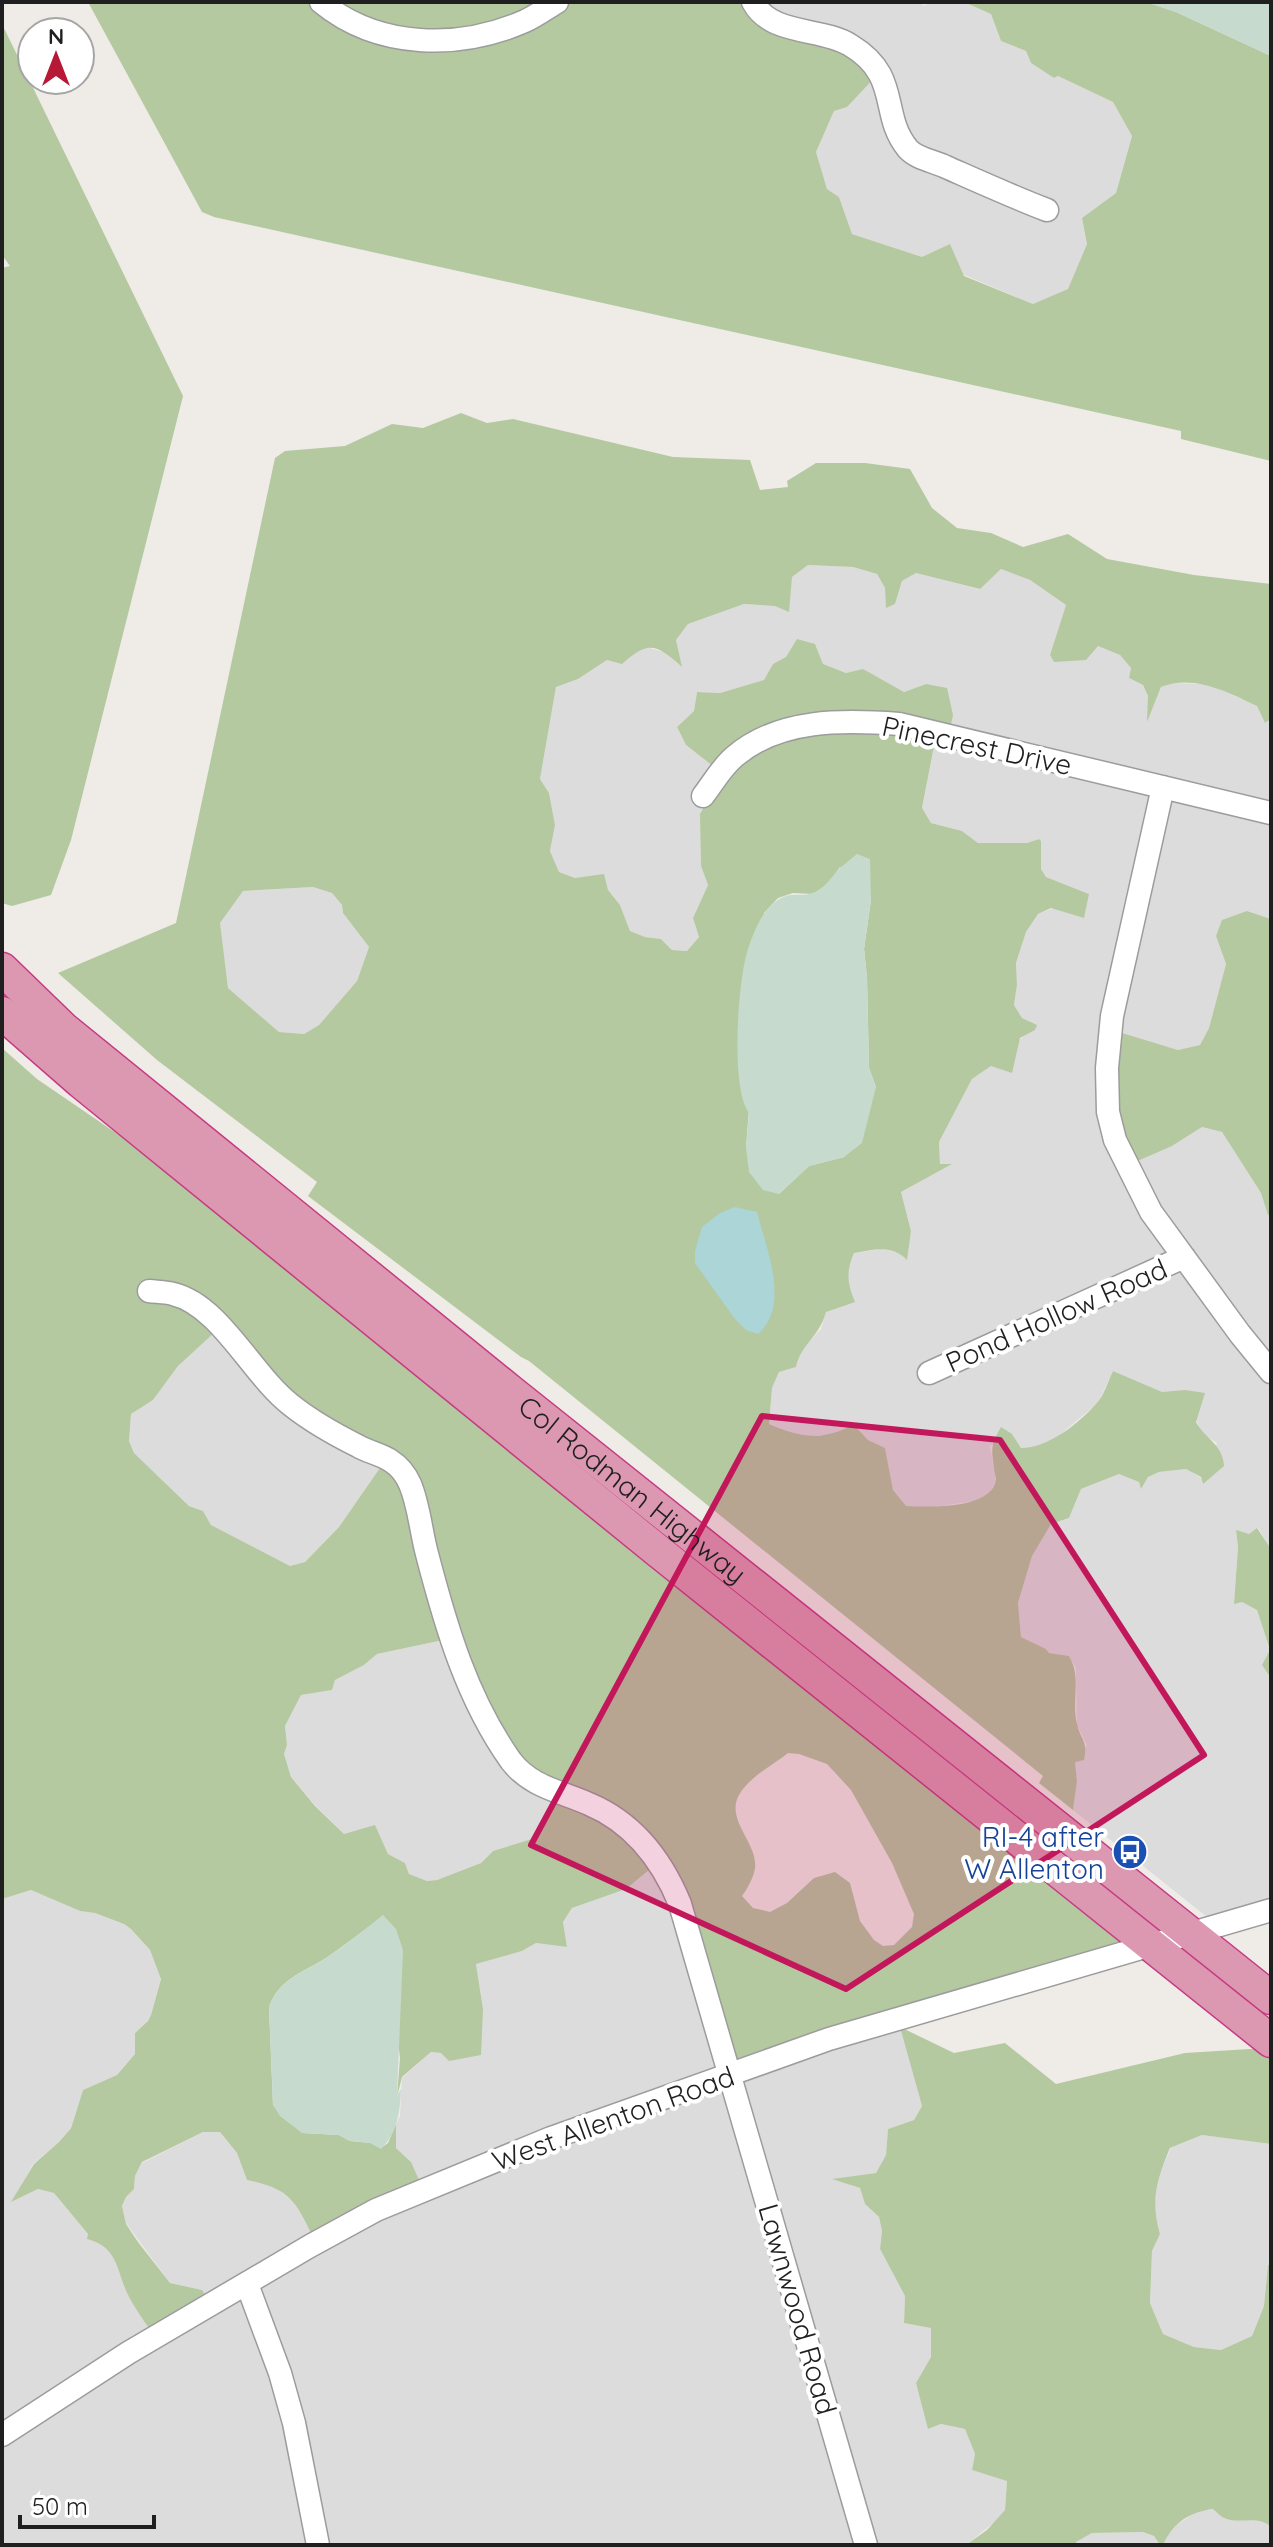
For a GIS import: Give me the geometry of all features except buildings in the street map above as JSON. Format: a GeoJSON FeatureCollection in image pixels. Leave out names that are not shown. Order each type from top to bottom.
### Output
{"type":"FeatureCollection","features":[{"type":"Feature","properties":{"kind":"highway","name":"Col Rodman Highway"},"geometry":{"type":"LineString","coordinates":[[2,969],[64,1029],[150,1100],[1271,1998]]}},
{"type":"Feature","properties":{"kind":"highway","name":"Col Rodman Highway"},"geometry":{"type":"LineString","coordinates":[[2,1013],[81,1082],[585,1491],[1271,2041]]}},
{"type":"Feature","properties":{"kind":"street"},"geometry":{"type":"LineString","coordinates":[[321,2],[331,11],[367,30],[410,40],[480,36],[527,20],[557,2]]}},
{"type":"Feature","properties":{"kind":"street"},"geometry":{"type":"LineString","coordinates":[[753,2],[757,11],[769,19],[796,30],[832,38],[849,45],[867,59],[883,78],[895,124],[909,150],[994,190],[1047,210]]}},
{"type":"Feature","properties":{"kind":"street","name":"Pinecrest Drive"},"geometry":{"type":"LineString","coordinates":[[703,796],[733,757],[759,741],[786,730],[843,721],[899,724],[1271,813]]}},
{"type":"Feature","properties":{"kind":"street"},"geometry":{"type":"LineString","coordinates":[[1163,787],[1112,1016],[1108,1112],[1115,1140],[1151,1212],[1271,1372]]}},
{"type":"Feature","properties":{"kind":"street","name":"Pond Hollow Road"},"geometry":{"type":"LineString","coordinates":[[929,1373],[1184,1257]]}},
{"type":"Feature","properties":{"kind":"street","name":"Lawnwood Road"},"geometry":{"type":"LineString","coordinates":[[149,1291],[175,1294],[206,1311],[289,1404],[320,1426],[390,1460],[402,1471],[414,1494],[447,1631],[473,1694],[510,1759],[532,1782],[607,1813],[634,1832],[658,1859],[680,1904],[866,2545]]}},
{"type":"Feature","properties":{"kind":"street","name":"West Allenton Road"},"geometry":{"type":"LineString","coordinates":[[2,2435],[128,2353],[376,2210],[551,2138],[829,2039],[1271,1910]]}},
{"type":"Feature","properties":{"kind":"street"},"geometry":{"type":"LineString","coordinates":[[247,2284],[280,2373],[294,2423],[318,2545]]}},
{"type":"Feature","properties":{"kind":"highlighted area"},"geometry":{"type":"Polygon","coordinates":[[[762,1416],[1000,1440],[1204,1755],[846,1989],[531,1845],[762,1416]]]}},
{"type":"Feature","properties":{"kind":"shaded area"},"geometry":{"type":"Polygon","coordinates":[[[752,2],[922,2],[923,6],[933,2],[964,2],[991,14],[1001,41],[1026,51],[1031,63],[1054,78],[1058,76],[1113,102],[1132,136],[1116,193],[1082,218],[1087,244],[1068,290],[1033,304],[922,257],[852,234],[839,197],[827,189],[816,152],[834,111],[752,2]]]}},
{"type":"Feature","properties":{"kind":"shaded area"},"geometry":{"type":"Polygon","coordinates":[[[808,565],[853,567],[877,574],[885,588],[887,607],[895,604],[902,581],[916,573],[979,589],[1001,569],[1030,580],[1066,605],[1050,655],[1098,646],[1120,655],[1131,668],[1129,678],[1143,685],[1148,696],[1148,719],[1161,687],[1172,683],[1208,684],[1257,706],[1265,723],[1271,719],[1271,919],[1247,911],[1216,936],[1226,964],[1209,1028],[1200,1045],[1178,1050],[1112,1031],[1172,1146],[1202,1127],[1222,1132],[1261,1193],[1268,1215],[1271,1215],[1271,1549],[1258,1528],[1249,1534],[1236,1531],[1238,1547],[1234,1603],[1242,1602],[1257,1610],[1270,1651],[1271,1916],[1222,1929],[1073,1810],[1077,1781],[1075,1762],[1087,1745],[1077,1725],[1076,1668],[1069,1656],[1049,1653],[1021,1637],[1018,1603],[1032,1555],[1051,1524],[1069,1518],[1081,1489],[1119,1474],[1139,1482],[1141,1488],[1148,1477],[1159,1472],[1187,1469],[1201,1478],[1203,1484],[1217,1443],[1201,1432],[1185,1390],[1162,1393],[1113,1371],[1098,1403],[1056,1438],[1034,1448],[1021,1448],[1012,1434],[990,1446],[996,1481],[989,1494],[974,1501],[934,1507],[906,1507],[893,1490],[885,1448],[868,1440],[854,1425],[836,1434],[809,1436],[795,1435],[769,1424],[772,1388],[779,1372],[796,1367],[800,1351],[821,1329],[826,1312],[849,1288],[847,1269],[854,1253],[888,1248],[906,1259],[911,1231],[901,1192],[950,1165],[940,1164],[939,1142],[972,1079],[1036,1025],[1022,1018],[1014,1005],[1016,963],[1026,932],[1038,914],[1089,894],[1046,877],[1041,869],[1039,839],[1027,843],[978,843],[962,831],[931,823],[922,809],[935,741],[926,684],[904,692],[863,670],[846,673],[823,664],[815,644],[773,664],[765,680],[720,693],[697,692],[694,711],[677,727],[686,745],[723,774],[701,866],[708,885],[693,918],[699,937],[687,951],[672,950],[661,939],[630,931],[620,905],[608,890],[559,872],[550,851],[555,825],[549,793],[540,779],[556,687],[578,679],[607,660],[622,663],[638,649],[646,647],[664,652],[681,666],[676,640],[688,624],[744,604],[775,606],[792,577],[808,565]]]}},
{"type":"Feature","properties":{"kind":"shaded area"},"geometry":{"type":"Polygon","coordinates":[[[313,887],[332,893],[369,947],[357,981],[319,1025],[304,1034],[279,1032],[228,988],[219,922],[243,891],[313,887]]]}},
{"type":"Feature","properties":{"kind":"shaded area"},"geometry":{"type":"Polygon","coordinates":[[[216,1330],[382,1465],[339,1527],[305,1562],[290,1566],[211,1525],[203,1511],[189,1506],[134,1453],[129,1441],[131,1414],[153,1400],[178,1366],[216,1330]]]}},
{"type":"Feature","properties":{"kind":"shaded area"},"geometry":{"type":"Polygon","coordinates":[[[448,1639],[553,1799],[535,1838],[493,1851],[481,1863],[427,1881],[409,1874],[405,1863],[388,1854],[375,1826],[344,1834],[315,1805],[291,1777],[284,1754],[287,1745],[285,1726],[301,1695],[332,1690],[335,1680],[364,1665],[377,1654],[448,1639]]]}},
{"type":"Feature","properties":{"kind":"shaded area"},"geometry":{"type":"Polygon","coordinates":[[[655,1866],[900,2025],[922,2106],[914,2120],[888,2129],[886,2155],[876,2173],[835,2179],[860,2188],[865,2204],[879,2217],[882,2231],[880,2249],[905,2296],[904,2323],[931,2327],[931,2357],[916,2383],[929,2429],[941,2424],[965,2429],[975,2454],[972,2470],[1007,2480],[1005,2510],[997,2520],[966,2545],[2,2545],[2,1899],[31,1890],[80,1911],[124,1924],[150,1950],[161,1978],[151,2015],[135,2033],[135,2054],[117,2075],[83,2090],[71,2127],[33,2164],[13,2201],[38,2189],[54,2193],[88,2234],[88,2239],[103,2243],[115,2259],[129,2297],[202,2290],[170,2283],[126,2223],[122,2207],[134,2189],[135,2176],[142,2163],[203,2132],[220,2132],[237,2153],[247,2180],[270,2184],[298,2204],[316,2244],[411,2162],[396,2148],[402,2078],[431,2052],[441,2053],[483,2009],[476,1964],[522,1951],[536,1943],[567,1947],[563,1922],[572,1908],[626,1889],[655,1866]]]}},
{"type":"Feature","properties":{"kind":"shaded area"},"geometry":{"type":"Polygon","coordinates":[[[1202,2135],[1271,2144],[1271,2264],[1268,2265],[1264,2306],[1252,2336],[1221,2350],[1194,2347],[1163,2334],[1150,2303],[1152,2251],[1160,2234],[1154,2213],[1157,2178],[1171,2148],[1202,2135]]]}},
{"type":"Feature","properties":{"kind":"shaded area"},"geometry":{"type":"Polygon","coordinates":[[[1214,2509],[1225,2519],[1269,2523],[1271,2545],[1163,2545],[1170,2529],[1198,2511],[1214,2509]]]}},
{"type":"Feature","properties":{"kind":"shaded area"},"geometry":{"type":"Polygon","coordinates":[[[1143,2532],[1154,2536],[1160,2545],[1075,2545],[1092,2533],[1143,2532]]]}},
{"type":"Feature","properties":{"kind":"green space"},"geometry":{"type":"Polygon","coordinates":[[[88,2],[752,2],[848,42],[878,74],[847,107],[834,111],[816,152],[827,189],[839,197],[852,234],[922,257],[950,244],[964,276],[1033,304],[1068,289],[1087,244],[1082,218],[1116,193],[1132,136],[1113,102],[1058,76],[1054,78],[1031,63],[1026,51],[1001,41],[991,14],[964,2],[1146,2],[1176,12],[1271,56],[1271,461],[1181,439],[1181,431],[214,217],[202,212],[88,2]]]}},
{"type":"Feature","properties":{"kind":"green space"},"geometry":{"type":"Polygon","coordinates":[[[1146,2],[1271,2],[1271,56],[1176,12],[1146,2]]]}},
{"type":"Feature","properties":{"kind":"green space"},"geometry":{"type":"Polygon","coordinates":[[[2,24],[16,53],[16,96],[37,96],[183,396],[71,840],[51,895],[12,906],[2,903],[2,268],[10,266],[2,255],[2,24]]]}},
{"type":"Feature","properties":{"kind":"green space"},"geometry":{"type":"Polygon","coordinates":[[[461,413],[487,423],[513,419],[673,457],[750,460],[760,490],[788,487],[787,481],[816,463],[865,463],[910,469],[932,508],[957,528],[991,533],[1023,547],[1068,534],[1107,559],[1194,575],[1271,584],[1271,719],[1265,723],[1257,706],[1234,695],[1210,686],[1186,683],[1161,687],[1147,722],[1148,696],[1143,685],[1129,678],[1131,668],[1120,655],[1098,646],[1086,660],[1054,662],[1050,655],[1066,605],[1030,580],[1001,569],[980,589],[916,573],[902,581],[895,604],[886,608],[885,588],[877,574],[853,567],[808,565],[792,577],[789,612],[775,606],[744,604],[688,624],[676,640],[682,667],[665,653],[646,648],[622,664],[607,660],[578,679],[556,687],[540,779],[549,793],[555,825],[550,851],[559,872],[575,878],[604,874],[608,890],[620,905],[630,931],[661,939],[672,950],[687,951],[699,937],[693,918],[708,885],[701,866],[700,814],[723,774],[686,745],[677,727],[694,711],[697,692],[720,693],[764,680],[773,664],[786,657],[797,639],[815,644],[823,664],[846,673],[863,669],[904,692],[926,684],[947,688],[953,715],[948,738],[935,741],[922,808],[931,823],[962,831],[978,843],[1027,843],[1039,839],[1041,869],[1046,877],[1089,894],[1084,918],[1051,908],[1038,914],[1026,932],[1016,963],[1014,1005],[1022,1018],[1037,1025],[1035,1030],[1020,1038],[1012,1073],[991,1066],[972,1079],[939,1142],[940,1164],[952,1164],[901,1192],[911,1231],[907,1260],[889,1250],[854,1253],[848,1277],[855,1302],[826,1312],[796,1367],[779,1372],[772,1388],[769,1424],[811,1436],[831,1434],[854,1425],[868,1440],[885,1448],[893,1490],[906,1506],[957,1505],[983,1497],[992,1490],[996,1480],[993,1446],[1001,1427],[1012,1434],[1021,1448],[1052,1439],[1071,1427],[1096,1404],[1113,1371],[1162,1392],[1185,1390],[1205,1393],[1196,1422],[1217,1447],[1224,1466],[1203,1484],[1201,1477],[1186,1469],[1159,1472],[1148,1477],[1141,1489],[1139,1482],[1119,1474],[1081,1489],[1069,1518],[1051,1524],[1032,1556],[1018,1603],[1021,1637],[1049,1653],[1069,1656],[1075,1673],[1075,1715],[1085,1748],[1084,1760],[1075,1762],[1077,1781],[1073,1810],[1039,1783],[1043,1776],[529,1361],[308,1196],[317,1182],[157,1060],[58,973],[176,923],[275,458],[285,451],[345,446],[392,424],[423,428],[461,413]],[[840,867],[828,884],[813,894],[793,893],[778,898],[764,913],[746,1148],[779,1194],[809,1166],[844,1157],[876,1087],[869,1068],[864,949],[871,900],[840,867]],[[313,887],[243,891],[220,923],[228,988],[279,1032],[304,1034],[319,1025],[357,981],[369,947],[332,893],[313,887]]]}},
{"type":"Feature","properties":{"kind":"green space"},"geometry":{"type":"Polygon","coordinates":[[[857,854],[870,859],[871,900],[864,949],[869,1068],[876,1087],[862,1143],[844,1157],[809,1166],[779,1194],[763,1190],[749,1172],[746,1148],[749,1113],[739,1081],[739,1007],[748,949],[761,918],[775,902],[788,896],[817,891],[857,854]]]}},
{"type":"Feature","properties":{"kind":"green space"},"geometry":{"type":"Polygon","coordinates":[[[1247,911],[1271,919],[1271,1215],[1268,1215],[1261,1193],[1222,1132],[1202,1127],[1172,1146],[1126,1166],[1108,1038],[1112,1030],[1178,1050],[1200,1045],[1209,1028],[1226,964],[1216,936],[1222,920],[1247,911]]]}},
{"type":"Feature","properties":{"kind":"green space"},"geometry":{"type":"Polygon","coordinates":[[[2,1048],[37,1079],[119,1135],[1145,1940],[736,2078],[693,1945],[654,1866],[626,1889],[572,1908],[563,1922],[567,1947],[536,1943],[522,1951],[476,1964],[483,2009],[481,2055],[449,2061],[441,2053],[431,2052],[402,2077],[397,2097],[400,2058],[383,1916],[326,1958],[285,1983],[273,1997],[269,2007],[273,2105],[302,2133],[339,2135],[350,2141],[371,2143],[381,2148],[388,2143],[396,2124],[396,2148],[411,2162],[426,2196],[316,2244],[292,2200],[274,2188],[247,2180],[237,2153],[220,2132],[203,2132],[142,2162],[135,2176],[134,2189],[122,2206],[126,2224],[170,2283],[202,2290],[214,2308],[157,2340],[129,2297],[111,2254],[87,2239],[88,2234],[54,2193],[38,2189],[11,2202],[34,2164],[71,2128],[83,2090],[117,2075],[135,2054],[135,2033],[151,2015],[161,1979],[150,1950],[124,1924],[80,1911],[31,1890],[2,1899],[2,1048]],[[216,1331],[178,1366],[153,1400],[131,1414],[129,1441],[134,1453],[189,1506],[203,1511],[211,1525],[290,1566],[305,1562],[339,1527],[382,1465],[216,1331]],[[448,1639],[377,1654],[364,1665],[335,1680],[332,1690],[301,1695],[285,1726],[287,1745],[284,1754],[291,1777],[315,1806],[344,1834],[375,1825],[388,1854],[405,1863],[409,1874],[427,1881],[481,1863],[493,1851],[535,1838],[553,1799],[508,1756],[448,1639]],[[788,1753],[748,1783],[736,1804],[739,1822],[755,1859],[753,1875],[742,1896],[753,1908],[770,1912],[787,1903],[814,1878],[835,1872],[850,1883],[860,1921],[874,1940],[883,1946],[894,1945],[912,1927],[914,1914],[892,1863],[851,1790],[827,1764],[799,1754],[788,1753]]]}},
{"type":"Feature","properties":{"kind":"green space"},"geometry":{"type":"Polygon","coordinates":[[[1257,1528],[1271,1549],[1271,1678],[1262,1665],[1270,1650],[1257,1610],[1242,1602],[1234,1604],[1238,1547],[1236,1530],[1249,1534],[1257,1528]]]}},
{"type":"Feature","properties":{"kind":"green space"},"geometry":{"type":"Polygon","coordinates":[[[383,1915],[396,1929],[403,1950],[397,2096],[401,2089],[400,2105],[395,2128],[381,2149],[339,2135],[302,2133],[280,2116],[273,2105],[269,2007],[285,1983],[333,1953],[383,1915]]]}},
{"type":"Feature","properties":{"kind":"green space"},"geometry":{"type":"Polygon","coordinates":[[[900,2027],[954,2053],[1005,2043],[1056,2084],[1185,2053],[1266,2048],[1271,2043],[1271,2144],[1202,2135],[1170,2148],[1156,2190],[1160,2234],[1152,2251],[1150,2303],[1163,2334],[1194,2347],[1221,2350],[1252,2336],[1264,2306],[1268,2265],[1271,2264],[1271,2527],[1260,2521],[1230,2520],[1213,2509],[1183,2520],[1163,2545],[1154,2536],[1143,2532],[1092,2533],[1075,2545],[966,2545],[987,2530],[1005,2510],[1007,2481],[972,2470],[975,2454],[965,2429],[941,2424],[928,2429],[916,2383],[931,2357],[931,2328],[904,2323],[905,2296],[880,2249],[882,2231],[879,2217],[865,2204],[860,2188],[832,2179],[876,2173],[886,2155],[888,2129],[914,2120],[922,2106],[900,2027]]]}},
{"type":"Feature","properties":{"kind":"water"},"geometry":{"type":"Polygon","coordinates":[[[735,1207],[757,1212],[770,1259],[775,1292],[773,1308],[768,1322],[758,1334],[746,1330],[735,1319],[695,1263],[702,1227],[720,1213],[735,1207]]]}},
{"type":"Feature","properties":{"kind":"place","name":"RI-4 after W Allenton"},"geometry":{"type":"Point","coordinates":[1130,1852]}}]}
